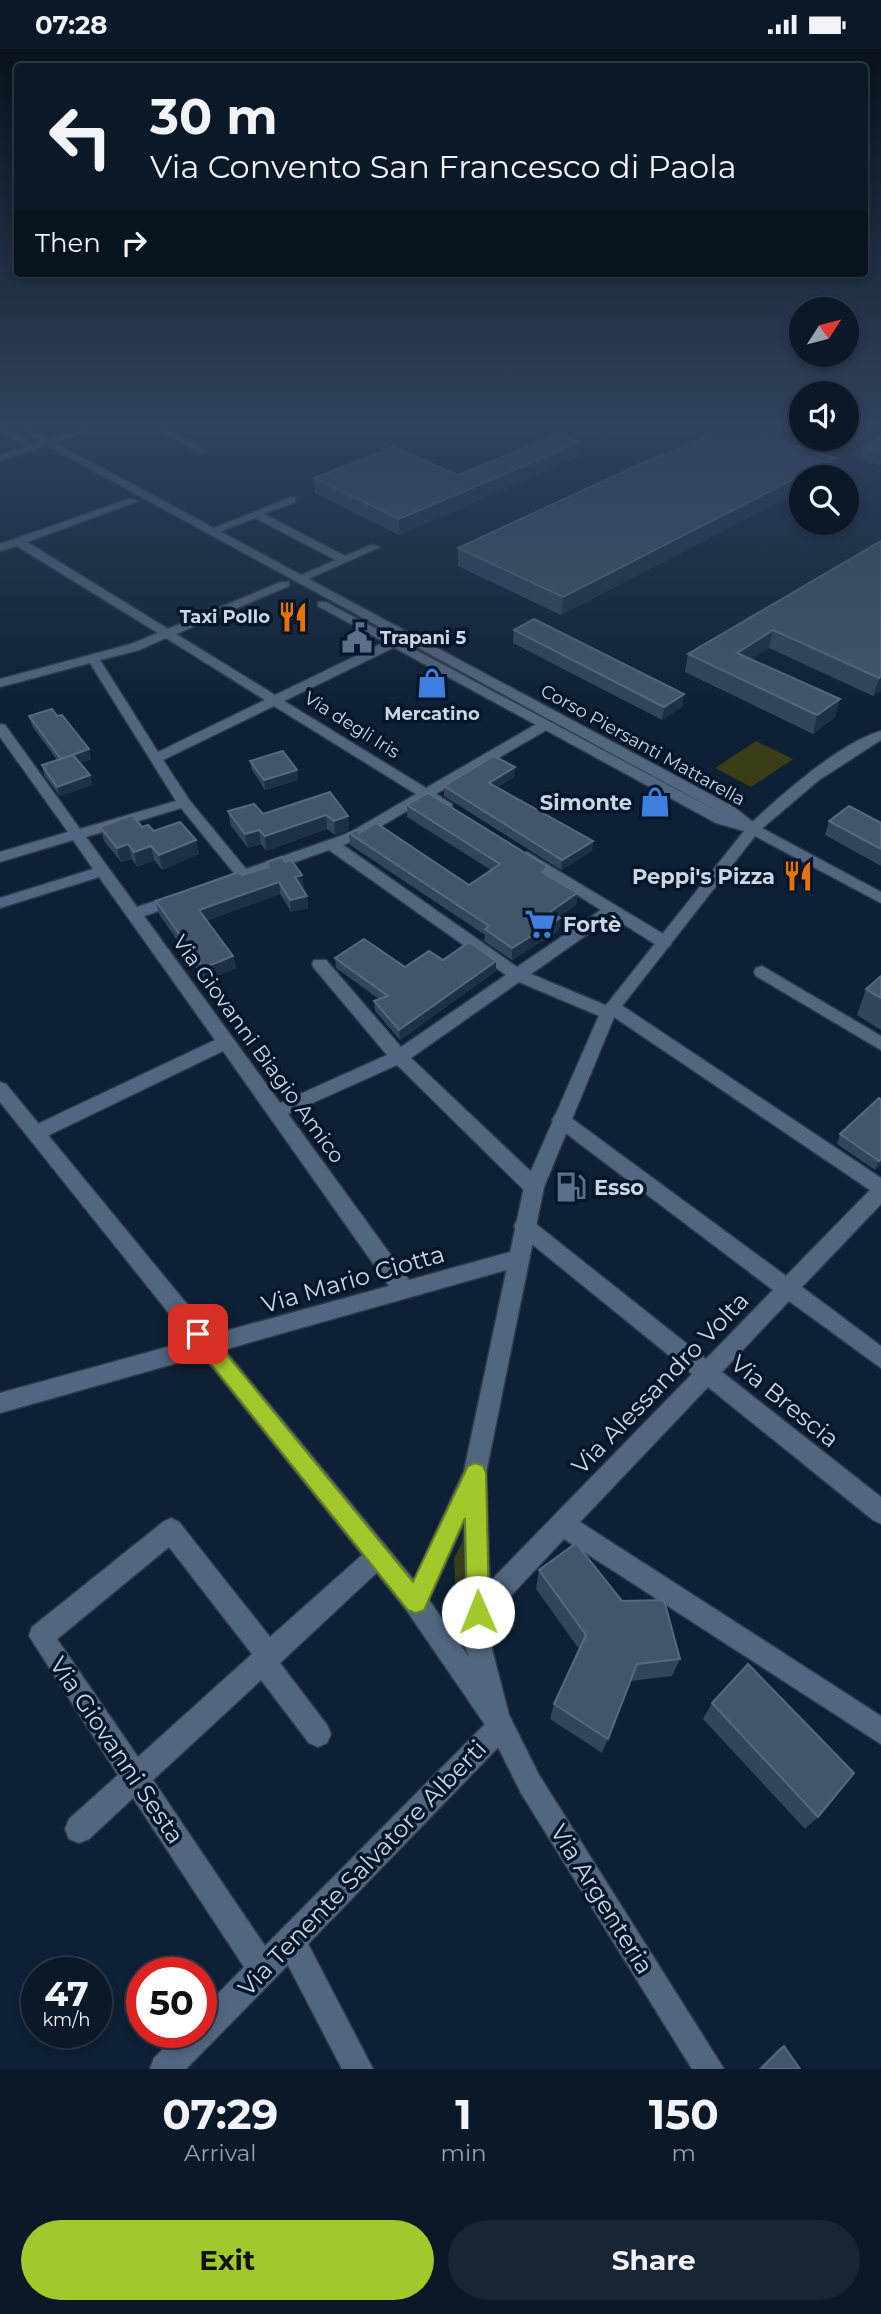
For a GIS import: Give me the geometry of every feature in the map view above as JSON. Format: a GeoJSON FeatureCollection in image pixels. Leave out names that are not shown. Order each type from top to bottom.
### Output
{"type":"FeatureCollection","features":[{"type":"Feature","properties":{"kind":"street"},"geometry":{"type":"LineString","coordinates":[[0,548],[71,523]]}},
{"type":"Feature","properties":{"kind":"street","name":"Corso Piersanti Mattarella"},"geometry":{"type":"LineString","coordinates":[[174,523],[721,820],[753,829]]}},
{"type":"Feature","properties":{"kind":"street","name":"Corso Piersanti Mattarella"},"geometry":{"type":"LineString","coordinates":[[198,523],[729,810],[753,829]]}},
{"type":"Feature","properties":{"kind":"street"},"geometry":{"type":"LineString","coordinates":[[212,531],[232,523]]}},
{"type":"Feature","properties":{"kind":"street"},"geometry":{"type":"LineString","coordinates":[[274,523],[345,559]]}},
{"type":"Feature","properties":{"kind":"street","name":"Via degli Iris"},"geometry":{"type":"LineString","coordinates":[[19,542],[461,816]]}},
{"type":"Feature","properties":{"kind":"street"},"geometry":{"type":"LineString","coordinates":[[301,579],[375,547]]}},
{"type":"Feature","properties":{"kind":"street"},"geometry":{"type":"LineString","coordinates":[[0,683],[94,660],[169,635],[285,584]]}},
{"type":"Feature","properties":{"kind":"street"},"geometry":{"type":"LineString","coordinates":[[156,758],[393,643]]}},
{"type":"Feature","properties":{"kind":"street"},"geometry":{"type":"LineString","coordinates":[[94,660],[184,803],[243,875]]}},
{"type":"Feature","properties":{"kind":"street"},"geometry":{"type":"LineString","coordinates":[[495,698],[508,691]]}},
{"type":"Feature","properties":{"kind":"street"},"geometry":{"type":"LineString","coordinates":[[219,884],[354,836],[545,725]]}},
{"type":"Feature","properties":{"kind":"street","name":"Via Giovanni Biagio Amico"},"geometry":{"type":"LineString","coordinates":[[0,728],[405,1291]]}},
{"type":"Feature","properties":{"kind":"street"},"geometry":{"type":"LineString","coordinates":[[501,1726],[479,1649],[475,1473],[517,1259],[534,1187],[610,1010],[753,829],[771,811],[864,743],[880,735]]}},
{"type":"Feature","properties":{"kind":"street"},"geometry":{"type":"LineString","coordinates":[[0,857],[184,803]]}},
{"type":"Feature","properties":{"kind":"street"},"geometry":{"type":"LineString","coordinates":[[753,829],[881,898]]}},
{"type":"Feature","properties":{"kind":"street"},"geometry":{"type":"LineString","coordinates":[[331,844],[516,974],[610,1010],[881,1189]]}},
{"type":"Feature","properties":{"kind":"street"},"geometry":{"type":"LineString","coordinates":[[519,852],[664,942]]}},
{"type":"Feature","properties":{"kind":"street"},"geometry":{"type":"LineString","coordinates":[[0,903],[103,871]]}},
{"type":"Feature","properties":{"kind":"street"},"geometry":{"type":"LineString","coordinates":[[134,914],[195,893]]}},
{"type":"Feature","properties":{"kind":"street"},"geometry":{"type":"LineString","coordinates":[[276,1112],[399,1056],[611,909]]}},
{"type":"Feature","properties":{"kind":"street"},"geometry":{"type":"LineString","coordinates":[[320,964],[399,1056],[534,1187]]}},
{"type":"Feature","properties":{"kind":"street"},"geometry":{"type":"LineString","coordinates":[[762,972],[881,1044]]}},
{"type":"Feature","properties":{"kind":"street"},"geometry":{"type":"LineString","coordinates":[[36,1133],[226,1042]]}},
{"type":"Feature","properties":{"kind":"street"},"geometry":{"type":"LineString","coordinates":[[0,1089],[416,1602],[501,1726]]}},
{"type":"Feature","properties":{"kind":"street"},"geometry":{"type":"LineString","coordinates":[[561,1121],[881,1357]]}},
{"type":"Feature","properties":{"kind":"street","name":"Via Alessandro Volta"},"geometry":{"type":"LineString","coordinates":[[478,1612],[881,1189]]}},
{"type":"Feature","properties":{"kind":"street","name":"Via Brescia"},"geometry":{"type":"LineString","coordinates":[[524,1226],[881,1512]]}},
{"type":"Feature","properties":{"kind":"street","name":"Via Mario Ciotta"},"geometry":{"type":"LineString","coordinates":[[0,1403],[517,1259]]}},
{"type":"Feature","properties":{"kind":"street"},"geometry":{"type":"LineString","coordinates":[[416,1602],[475,1473]]}},
{"type":"Feature","properties":{"kind":"street"},"geometry":{"type":"LineString","coordinates":[[562,1524],[881,1731]]}},
{"type":"Feature","properties":{"kind":"street","name":"Via Giovanni Sesta"},"geometry":{"type":"LineString","coordinates":[[264,1969],[40,1636],[171,1530],[266,1659]]}},
{"type":"Feature","properties":{"kind":"street"},"geometry":{"type":"LineString","coordinates":[[79,1829],[378,1556]]}},
{"type":"Feature","properties":{"kind":"street"},"geometry":{"type":"LineString","coordinates":[[266,1659],[318,1734]]}},
{"type":"Feature","properties":{"kind":"street","name":"Via Tenente Salvatore Alberti"},"geometry":{"type":"LineString","coordinates":[[164,2069],[501,1726]]}},
{"type":"Feature","properties":{"kind":"street","name":"Via Argenteria"},"geometry":{"type":"LineString","coordinates":[[501,1726],[530,1784],[709,2069]]}},
{"type":"Feature","properties":{"kind":"street"},"geometry":{"type":"LineString","coordinates":[[291,1941],[358,2069]]}},
{"type":"Feature","properties":{"kind":"green space"},"geometry":{"type":"Polygon","coordinates":[[[756,741],[793,759],[751,787],[715,768],[756,741]]]}},
{"type":"Feature","properties":{"kind":"green space"},"geometry":{"type":"Polygon","coordinates":[[[463,1540],[466,1589],[457,1616],[454,1559],[463,1540]]]}},
{"type":"Feature","properties":{"kind":"building"},"geometry":{"type":"Polygon","coordinates":[[[512,523],[707,523],[563,597],[458,548],[512,523]]]}},
{"type":"Feature","properties":{"kind":"building"},"geometry":{"type":"Polygon","coordinates":[[[881,541],[879,678],[773,630],[737,653],[840,699],[817,715],[688,654],[881,541]]]}},
{"type":"Feature","properties":{"kind":"building"},"geometry":{"type":"Polygon","coordinates":[[[534,619],[684,694],[664,707],[514,630],[534,619]]]}},
{"type":"Feature","properties":{"kind":"building"},"geometry":{"type":"Polygon","coordinates":[[[52,709],[57,716],[62,715],[89,749],[61,759],[29,716],[52,709]]]}},
{"type":"Feature","properties":{"kind":"building"},"geometry":{"type":"Polygon","coordinates":[[[283,751],[297,770],[264,780],[250,761],[283,751]]]}},
{"type":"Feature","properties":{"kind":"building"},"geometry":{"type":"Polygon","coordinates":[[[73,755],[90,775],[57,787],[42,765],[73,755]]]}},
{"type":"Feature","properties":{"kind":"building"},"geometry":{"type":"Polygon","coordinates":[[[494,756],[515,767],[489,783],[593,841],[562,860],[444,786],[494,756]]]}},
{"type":"Feature","properties":{"kind":"building"},"geometry":{"type":"Polygon","coordinates":[[[330,792],[348,816],[334,821],[326,815],[265,836],[259,830],[245,834],[228,811],[254,804],[263,814],[330,792]]]}},
{"type":"Feature","properties":{"kind":"building"},"geometry":{"type":"Polygon","coordinates":[[[428,793],[548,867],[542,872],[577,893],[550,912],[560,918],[512,948],[485,929],[489,926],[349,833],[357,830],[359,833],[376,823],[469,885],[500,864],[407,805],[428,793]]]}},
{"type":"Feature","properties":{"kind":"building"},"geometry":{"type":"Polygon","coordinates":[[[849,806],[881,823],[881,849],[829,821],[849,806]]]}},
{"type":"Feature","properties":{"kind":"building"},"geometry":{"type":"Polygon","coordinates":[[[132,815],[142,827],[148,825],[154,831],[180,822],[196,840],[159,855],[151,846],[134,852],[128,844],[117,848],[100,827],[132,815]]]}},
{"type":"Feature","properties":{"kind":"building"},"geometry":{"type":"Polygon","coordinates":[[[282,857],[285,862],[291,860],[302,875],[295,877],[307,896],[290,900],[279,882],[199,910],[233,956],[203,968],[156,901],[239,872],[242,875],[269,867],[267,862],[282,857]]]}},
{"type":"Feature","properties":{"kind":"building"},"geometry":{"type":"Polygon","coordinates":[[[364,939],[405,967],[429,951],[443,960],[469,942],[496,961],[399,1030],[374,1001],[388,996],[335,958],[364,939]]]}},
{"type":"Feature","properties":{"kind":"building"},"geometry":{"type":"Polygon","coordinates":[[[881,976],[881,998],[866,989],[881,976]]]}},
{"type":"Feature","properties":{"kind":"building"},"geometry":{"type":"Polygon","coordinates":[[[879,1098],[881,1159],[879,1161],[840,1134],[879,1098]]]}},
{"type":"Feature","properties":{"kind":"building"},"geometry":{"type":"Polygon","coordinates":[[[576,1543],[622,1601],[664,1600],[680,1659],[637,1664],[608,1739],[554,1704],[586,1635],[539,1570],[576,1543]]]}},
{"type":"Feature","properties":{"kind":"building"},"geometry":{"type":"Polygon","coordinates":[[[748,1664],[854,1773],[818,1817],[712,1703],[748,1664]]]}},
{"type":"Feature","properties":{"kind":"building"},"geometry":{"type":"Polygon","coordinates":[[[784,2046],[800,2069],[761,2069],[784,2046]]]}},
{"type":"Feature","properties":{"kind":"place","name":"Taxi Pollo"},"geometry":{"type":"Point","coordinates":[293,617]}},
{"type":"Feature","properties":{"kind":"place","name":"Trapani 5"},"geometry":{"type":"Point","coordinates":[357,638]}},
{"type":"Feature","properties":{"kind":"place","name":"Mercatino"},"geometry":{"type":"Point","coordinates":[432,683]}},
{"type":"Feature","properties":{"kind":"place","name":"Simonte"},"geometry":{"type":"Point","coordinates":[655,802]}},
{"type":"Feature","properties":{"kind":"place","name":"Peppi's Pizza"},"geometry":{"type":"Point","coordinates":[798,876]}},
{"type":"Feature","properties":{"kind":"place","name":"Fortè"},"geometry":{"type":"Point","coordinates":[540,924]}},
{"type":"Feature","properties":{"kind":"place","name":"Esso"},"geometry":{"type":"Point","coordinates":[571,1187]}},
{"type":"Feature","properties":{"kind":"route"},"geometry":{"type":"LineString","coordinates":[[198,1334],[416,1602],[475,1473],[478,1612]]}}]}
